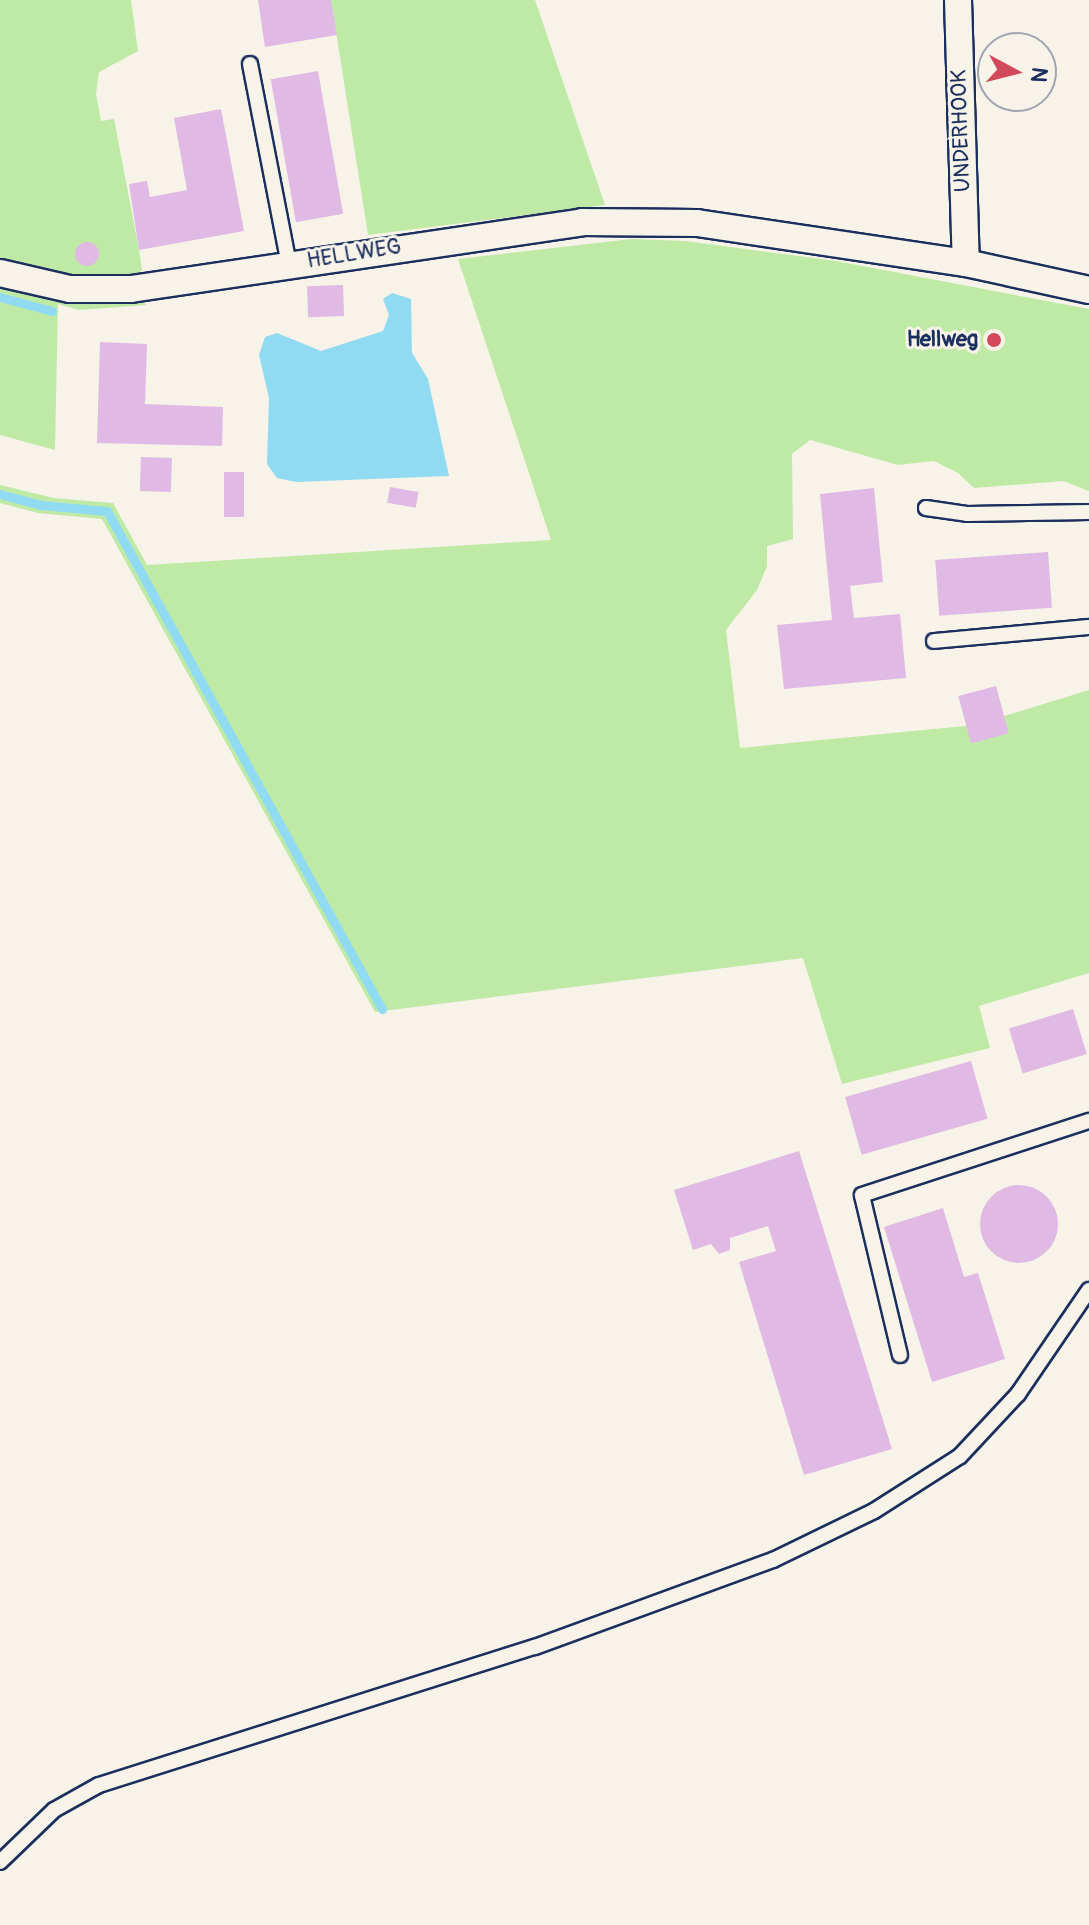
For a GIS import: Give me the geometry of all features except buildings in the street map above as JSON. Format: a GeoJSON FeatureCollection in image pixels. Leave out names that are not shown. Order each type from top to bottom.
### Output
{"type":"FeatureCollection","features":[{"type":"Feature","properties":{"kind":"street","name":"UNDERHOOK"},"geometry":{"type":"LineString","coordinates":[[958,0],[966,263]]}},
{"type":"Feature","properties":{"kind":"street","name":"HELLWEG"},"geometry":{"type":"LineString","coordinates":[[0,273],[70,289],[131,289],[582,222],[697,223],[966,263],[1089,290]]}},
{"type":"Feature","properties":{"kind":"lane"},"geometry":{"type":"LineString","coordinates":[[250,64],[289,264]]}},
{"type":"Feature","properties":{"kind":"lane"},"geometry":{"type":"LineString","coordinates":[[926,508],[967,514],[1089,512]]}},
{"type":"Feature","properties":{"kind":"lane"},"geometry":{"type":"LineString","coordinates":[[934,641],[1089,627]]}},
{"type":"Feature","properties":{"kind":"lane"},"geometry":{"type":"LineString","coordinates":[[900,1355],[862,1195],[1089,1121]]}},
{"type":"Feature","properties":{"kind":"lane"},"geometry":{"type":"LineString","coordinates":[[0,1862],[54,1810],[99,1785],[535,1647],[773,1560],[874,1511],[960,1456],[1018,1394],[1089,1290]]}},
{"type":"Feature","properties":{"kind":"green space"},"geometry":{"type":"Polygon","coordinates":[[[0,0],[131,0],[138,51],[99,72],[96,94],[101,121],[114,119],[139,250],[142,270],[131,280],[74,281],[0,264],[0,0]]]}},
{"type":"Feature","properties":{"kind":"green space"},"geometry":{"type":"Polygon","coordinates":[[[331,0],[535,0],[605,205],[368,235],[331,0]]]}},
{"type":"Feature","properties":{"kind":"green space"},"geometry":{"type":"Polygon","coordinates":[[[632,239],[686,241],[836,261],[1089,309],[1089,491],[1063,481],[974,488],[958,473],[934,461],[898,465],[810,440],[792,454],[793,539],[767,546],[767,566],[757,590],[726,630],[740,748],[975,725],[1089,690],[1089,973],[979,1006],[990,1048],[842,1084],[803,958],[375,1012],[102,519],[38,513],[0,503],[0,485],[54,498],[113,503],[147,565],[551,540],[458,259],[632,239]]]}},
{"type":"Feature","properties":{"kind":"green space"},"geometry":{"type":"Polygon","coordinates":[[[0,282],[141,297],[146,305],[79,310],[58,304],[55,450],[0,435],[0,282]]]}},
{"type":"Feature","properties":{"kind":"water"},"geometry":{"type":"Polygon","coordinates":[[[392,293],[411,299],[412,353],[428,379],[449,476],[296,482],[277,478],[267,464],[269,398],[259,355],[265,337],[277,333],[321,351],[383,331],[389,315],[383,299],[392,293]]]}},
{"type":"Feature","properties":{"kind":"waterway"},"geometry":{"type":"LineString","coordinates":[[0,297],[52,311]]}},
{"type":"Feature","properties":{"kind":"waterway"},"geometry":{"type":"LineString","coordinates":[[0,494],[41,505],[107,511],[382,1009]]}},
{"type":"Feature","properties":{"kind":"place","name":"Hellweg"},"geometry":{"type":"Point","coordinates":[994,340]}}]}
